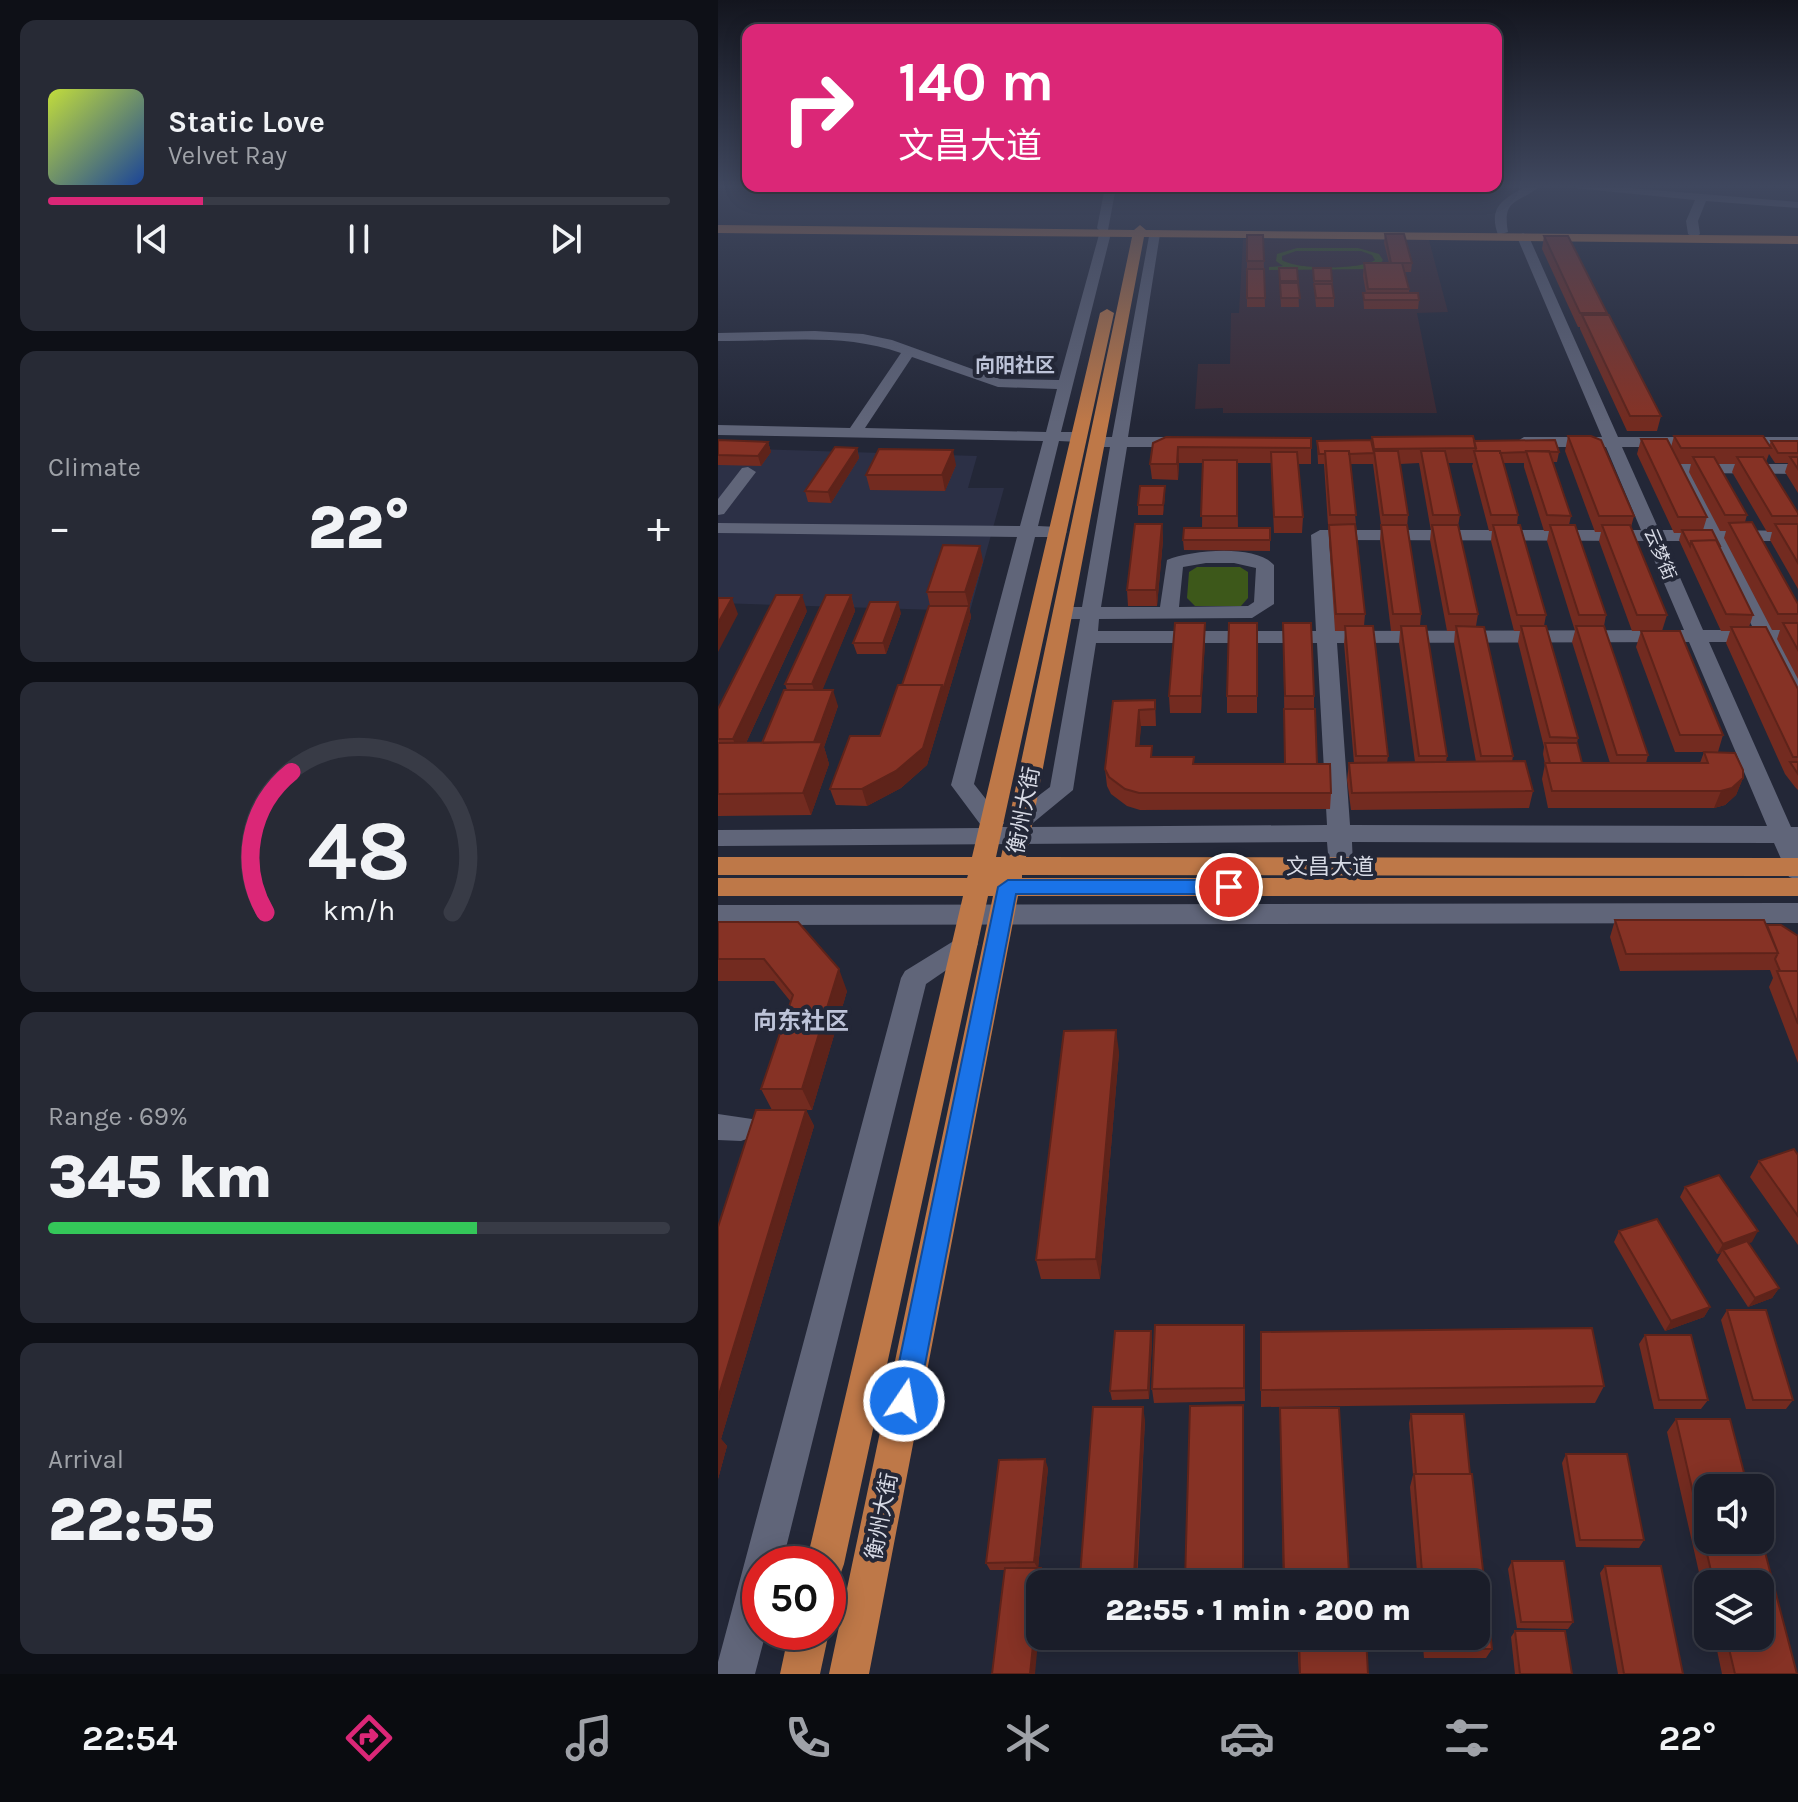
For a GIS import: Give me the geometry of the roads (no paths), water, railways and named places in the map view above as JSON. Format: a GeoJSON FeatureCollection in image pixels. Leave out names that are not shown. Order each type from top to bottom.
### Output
{"type":"FeatureCollection","features":[{"type":"Feature","properties":{"kind":"main road","name":"衡州大街"},"geometry":{"type":"LineString","coordinates":[[849,1674],[1099,440],[1123,265]]}},
{"type":"Feature","properties":{"kind":"main road","name":"衡州大街"},"geometry":{"type":"LineString","coordinates":[[829,1546],[1058,532],[1099,440]]}},
{"type":"Feature","properties":{"kind":"main road","name":"文昌大道"},"geometry":{"type":"LineString","coordinates":[[718,866],[980,877]]}},
{"type":"Feature","properties":{"kind":"main road","name":"文昌大道"},"geometry":{"type":"LineString","coordinates":[[1010,877],[1341,866],[1798,873]]}},
{"type":"Feature","properties":{"kind":"main road","name":"文昌大道"},"geometry":{"type":"LineString","coordinates":[[718,887],[980,877],[1798,873]]}},
{"type":"Feature","properties":{"kind":"main road"},"geometry":{"type":"LineString","coordinates":[[800,1674],[805,1650]]}},
{"type":"Feature","properties":{"kind":"street"},"geometry":{"type":"LineString","coordinates":[[990,830],[962,785],[1064,385],[1114,265]]}},
{"type":"Feature","properties":{"kind":"street","name":"云梦街"},"geometry":{"type":"LineString","coordinates":[[1535,265],[1696,636],[1790,835],[1798,873]]}},
{"type":"Feature","properties":{"kind":"street"},"geometry":{"type":"LineString","coordinates":[[718,337],[831,337],[891,343],[998,383],[1064,385]]}},
{"type":"Feature","properties":{"kind":"street"},"geometry":{"type":"LineString","coordinates":[[854,433],[909,351]]}},
{"type":"Feature","properties":{"kind":"street"},"geometry":{"type":"LineString","coordinates":[[718,430],[1197,442]]}},
{"type":"Feature","properties":{"kind":"street"},"geometry":{"type":"LineString","coordinates":[[1020,828],[1061,790],[1090,613],[1099,440]]}},
{"type":"Feature","properties":{"kind":"street"},"geometry":{"type":"LineString","coordinates":[[1510,442],[1798,442]]}},
{"type":"Feature","properties":{"kind":"street"},"geometry":{"type":"LineString","coordinates":[[1798,469],[1680,468],[1798,697]]}},
{"type":"Feature","properties":{"kind":"street"},"geometry":{"type":"LineString","coordinates":[[718,510],[748,472]]}},
{"type":"Feature","properties":{"kind":"street"},"geometry":{"type":"LineString","coordinates":[[718,528],[1058,532]]}},
{"type":"Feature","properties":{"kind":"street"},"geometry":{"type":"LineString","coordinates":[[1341,866],[1320,535],[1798,536]]}},
{"type":"Feature","properties":{"kind":"street"},"geometry":{"type":"LineString","coordinates":[[1063,613],[1169,613],[1252,612],[1264,604],[1265,565],[1250,558],[1191,558],[1178,561],[1174,564],[1169,613]]}},
{"type":"Feature","properties":{"kind":"street"},"geometry":{"type":"LineString","coordinates":[[1086,637],[1798,636]]}},
{"type":"Feature","properties":{"kind":"street"},"geometry":{"type":"LineString","coordinates":[[718,838],[1020,828],[1790,835]]}},
{"type":"Feature","properties":{"kind":"street"},"geometry":{"type":"LineString","coordinates":[[768,1546],[914,978],[968,929],[1002,915],[1798,913]]}},
{"type":"Feature","properties":{"kind":"street"},"geometry":{"type":"LineString","coordinates":[[718,915],[968,929]]}},
{"type":"Feature","properties":{"kind":"street"},"geometry":{"type":"LineString","coordinates":[[735,1674],[742,1647]]}},
{"type":"Feature","properties":{"kind":"district","name":"向阳社区"},"geometry":{"type":"Point","coordinates":[1015,365]}},
{"type":"Feature","properties":{"kind":"district","name":"向东社区"},"geometry":{"type":"Point","coordinates":[801,1021]}}]}
